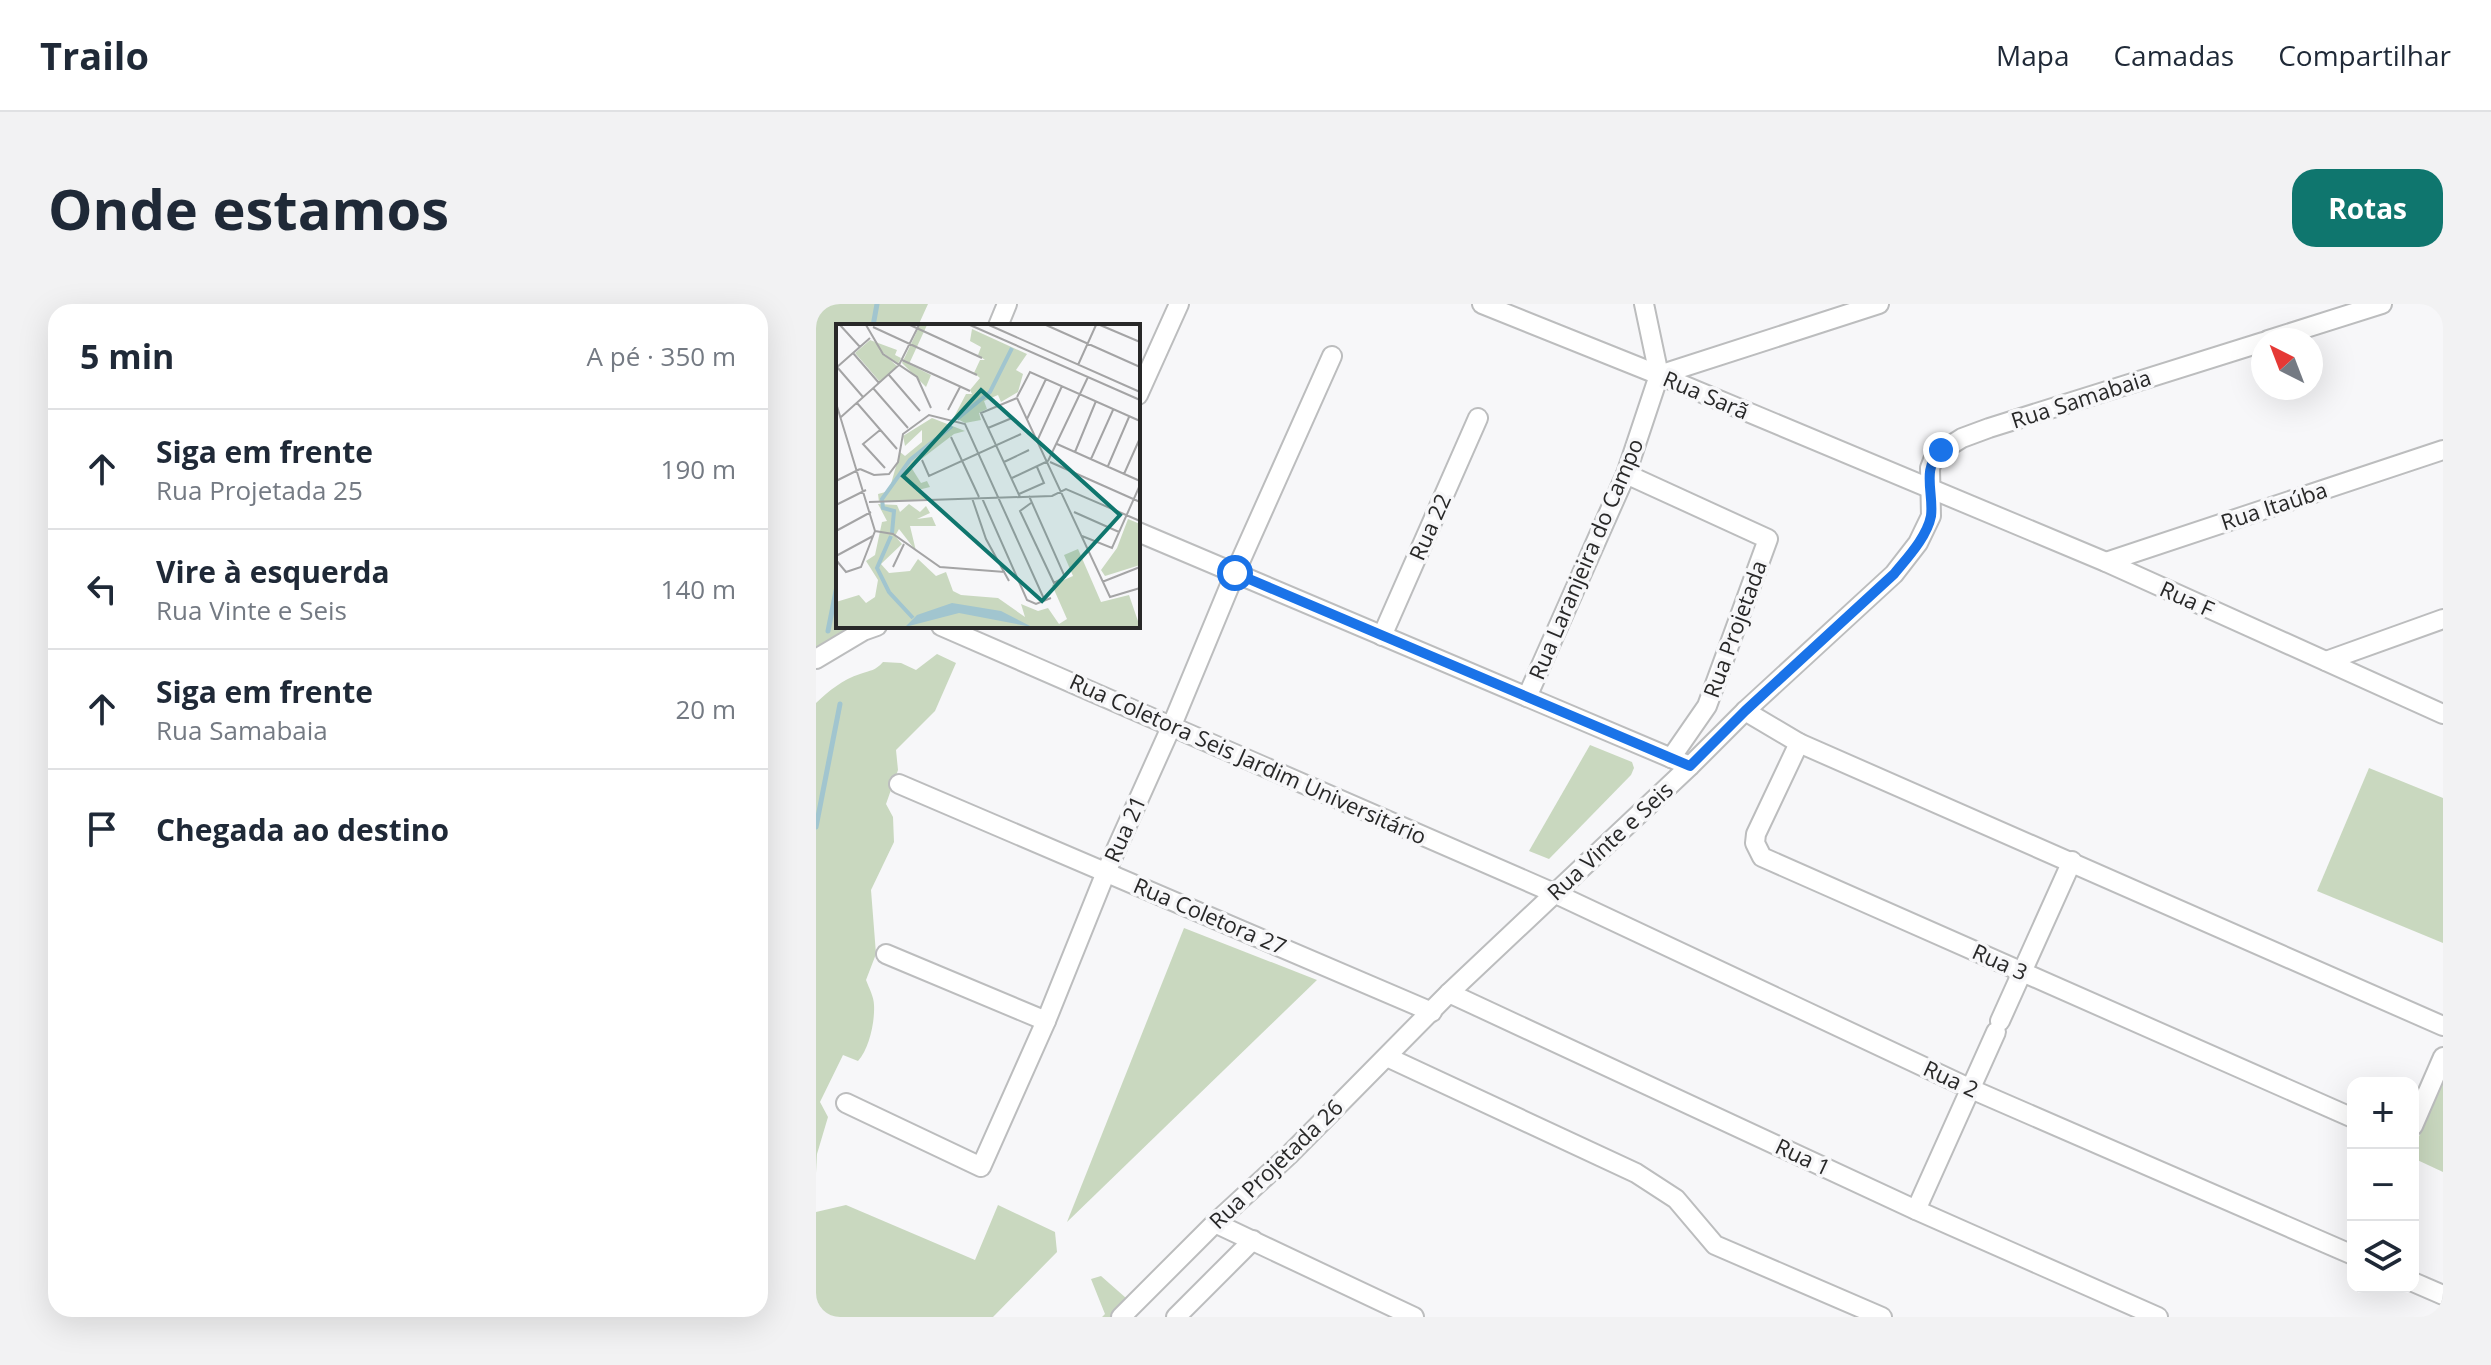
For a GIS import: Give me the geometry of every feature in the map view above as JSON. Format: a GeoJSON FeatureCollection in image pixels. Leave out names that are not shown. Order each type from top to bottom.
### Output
{"type":"FeatureCollection","features":[{"type":"Feature","properties":{"kind":"street"},"geometry":{"type":"LineString","coordinates":[[999,324],[1007,304]]}},
{"type":"Feature","properties":{"kind":"street"},"geometry":{"type":"LineString","coordinates":[[1140,391],[1179,304]]}},
{"type":"Feature","properties":{"kind":"street","name":"Rua Sarã"},"geometry":{"type":"LineString","coordinates":[[1482,304],[1929,488]]}},
{"type":"Feature","properties":{"kind":"street"},"geometry":{"type":"LineString","coordinates":[[1644,304],[1659,375],[1879,304]]}},
{"type":"Feature","properties":{"kind":"street","name":"Rua Samabaia"},"geometry":{"type":"LineString","coordinates":[[2307,328],[2382,304]]}},
{"type":"Feature","properties":{"kind":"street","name":"Rua Samabaia"},"geometry":{"type":"LineString","coordinates":[[1929,488],[1930,468],[1935,455],[1962,438],[2251,346]]}},
{"type":"Feature","properties":{"kind":"street","name":"Rua 21"},"geometry":{"type":"LineString","coordinates":[[846,1103],[981,1167],[1235,573],[1332,356]]}},
{"type":"Feature","properties":{"kind":"street","name":"Rua Laranjeira do Campo"},"geometry":{"type":"LineString","coordinates":[[1527,697],[1626,474],[1659,375]]}},
{"type":"Feature","properties":{"kind":"street","name":"Rua 22"},"geometry":{"type":"LineString","coordinates":[[1382,636],[1478,418]]}},
{"type":"Feature","properties":{"kind":"street","name":"Rua Itaúba"},"geometry":{"type":"LineString","coordinates":[[2106,562],[2443,450]]}},
{"type":"Feature","properties":{"kind":"street","name":"Rua Projetada"},"geometry":{"type":"LineString","coordinates":[[1626,474],[1768,539],[1707,706],[1671,758]]}},
{"type":"Feature","properties":{"kind":"street","name":"Rua F"},"geometry":{"type":"LineString","coordinates":[[1929,488],[2106,562],[2443,714]]}},
{"type":"Feature","properties":{"kind":"street","name":"Rua Vinte e Seis"},"geometry":{"type":"LineString","coordinates":[[1432,1012],[1745,711],[1894,574],[1908,557],[1931,516],[1929,488]]}},
{"type":"Feature","properties":{"kind":"street"},"geometry":{"type":"LineString","coordinates":[[1140,533],[1690,766]]}},
{"type":"Feature","properties":{"kind":"street"},"geometry":{"type":"LineString","coordinates":[[2326,661],[2443,619]]}},
{"type":"Feature","properties":{"kind":"street"},"geometry":{"type":"LineString","coordinates":[[816,659],[871,628]]}},
{"type":"Feature","properties":{"kind":"street","name":"Rua Coletora Seis Jardim Universitário"},"geometry":{"type":"LineString","coordinates":[[946,628],[1554,893]]}},
{"type":"Feature","properties":{"kind":"street"},"geometry":{"type":"LineString","coordinates":[[1745,711],[1799,743],[2443,1026]]}},
{"type":"Feature","properties":{"kind":"street","name":"Rua 3"},"geometry":{"type":"LineString","coordinates":[[1799,743],[1756,834],[1755,843],[1762,857],[2347,1115]]}},
{"type":"Feature","properties":{"kind":"street","name":"Rua Coletora 27"},"geometry":{"type":"LineString","coordinates":[[899,784],[1432,1012]]}},
{"type":"Feature","properties":{"kind":"street"},"geometry":{"type":"LineString","coordinates":[[1916,1210],[2072,861]]}},
{"type":"Feature","properties":{"kind":"street","name":"Rua 2"},"geometry":{"type":"LineString","coordinates":[[1554,893],[1971,1089],[2347,1252]]}},
{"type":"Feature","properties":{"kind":"street"},"geometry":{"type":"LineString","coordinates":[[886,954],[1046,1021]]}},
{"type":"Feature","properties":{"kind":"street","name":"Rua 1"},"geometry":{"type":"LineString","coordinates":[[1449,993],[1916,1210],[2158,1317]]}},
{"type":"Feature","properties":{"kind":"street","name":"Rua Projetada 26"},"geometry":{"type":"LineString","coordinates":[[1121,1317],[1432,1012]]}},
{"type":"Feature","properties":{"kind":"street"},"geometry":{"type":"LineString","coordinates":[[1387,1057],[1636,1173],[1676,1199],[1715,1245],[1882,1317]]}},
{"type":"Feature","properties":{"kind":"street"},"geometry":{"type":"LineString","coordinates":[[2419,1112],[2443,1057]]}},
{"type":"Feature","properties":{"kind":"street"},"geometry":{"type":"LineString","coordinates":[[1215,1223],[1414,1317]]}},
{"type":"Feature","properties":{"kind":"street"},"geometry":{"type":"LineString","coordinates":[[1176,1317],[1253,1240]]}},
{"type":"Feature","properties":{"kind":"street"},"geometry":{"type":"LineString","coordinates":[[2419,1285],[2443,1295]]}},
{"type":"Feature","properties":{"kind":"green space"},"geometry":{"type":"Polygon","coordinates":[[[816,304],[928,304],[919,324],[836,324],[836,628],[856,628],[816,656],[816,304]]]}},
{"type":"Feature","properties":{"kind":"green space"},"geometry":{"type":"Polygon","coordinates":[[[937,654],[956,663],[935,711],[896,750],[898,770],[886,804],[893,817],[894,842],[871,890],[876,954],[866,980],[874,1002],[870,1035],[858,1061],[843,1055],[820,1102],[828,1117],[817,1154],[816,1173],[816,703],[842,682],[875,669],[883,662],[901,663],[916,670],[937,654]]]}},
{"type":"Feature","properties":{"kind":"green space"},"geometry":{"type":"Polygon","coordinates":[[[1590,745],[1632,762],[1634,768],[1631,775],[1549,859],[1529,851],[1590,745]]]}},
{"type":"Feature","properties":{"kind":"green space"},"geometry":{"type":"Polygon","coordinates":[[[2369,768],[2443,798],[2443,943],[2317,891],[2369,768]]]}},
{"type":"Feature","properties":{"kind":"green space"},"geometry":{"type":"Polygon","coordinates":[[[1184,928],[1317,980],[1067,1222],[1184,928]]]}},
{"type":"Feature","properties":{"kind":"green space"},"geometry":{"type":"Polygon","coordinates":[[[2443,1083],[2443,1172],[2419,1161],[2419,1137],[2443,1083]]]}},
{"type":"Feature","properties":{"kind":"green space"},"geometry":{"type":"Polygon","coordinates":[[[846,1205],[975,1260],[998,1205],[1055,1232],[1057,1252],[993,1317],[816,1317],[816,1212],[846,1205]]]}},
{"type":"Feature","properties":{"kind":"green space"},"geometry":{"type":"Polygon","coordinates":[[[1101,1276],[1126,1298],[1128,1308],[1119,1317],[1102,1317],[1105,1314],[1091,1279],[1101,1276]]]}},
{"type":"Feature","properties":{"kind":"waterway"},"geometry":{"type":"LineString","coordinates":[[873,324],[877,304]]}},
{"type":"Feature","properties":{"kind":"waterway"},"geometry":{"type":"LineString","coordinates":[[828,631],[836,591]]}},
{"type":"Feature","properties":{"kind":"waterway"},"geometry":{"type":"LineString","coordinates":[[816,827],[840,704]]}},
{"type":"Feature","properties":{"kind":"route"},"geometry":{"type":"LineString","coordinates":[[1235,573],[1690,766],[1894,574],[1908,557],[1931,516],[1930,468],[1935,455],[1941,450]]}}]}
